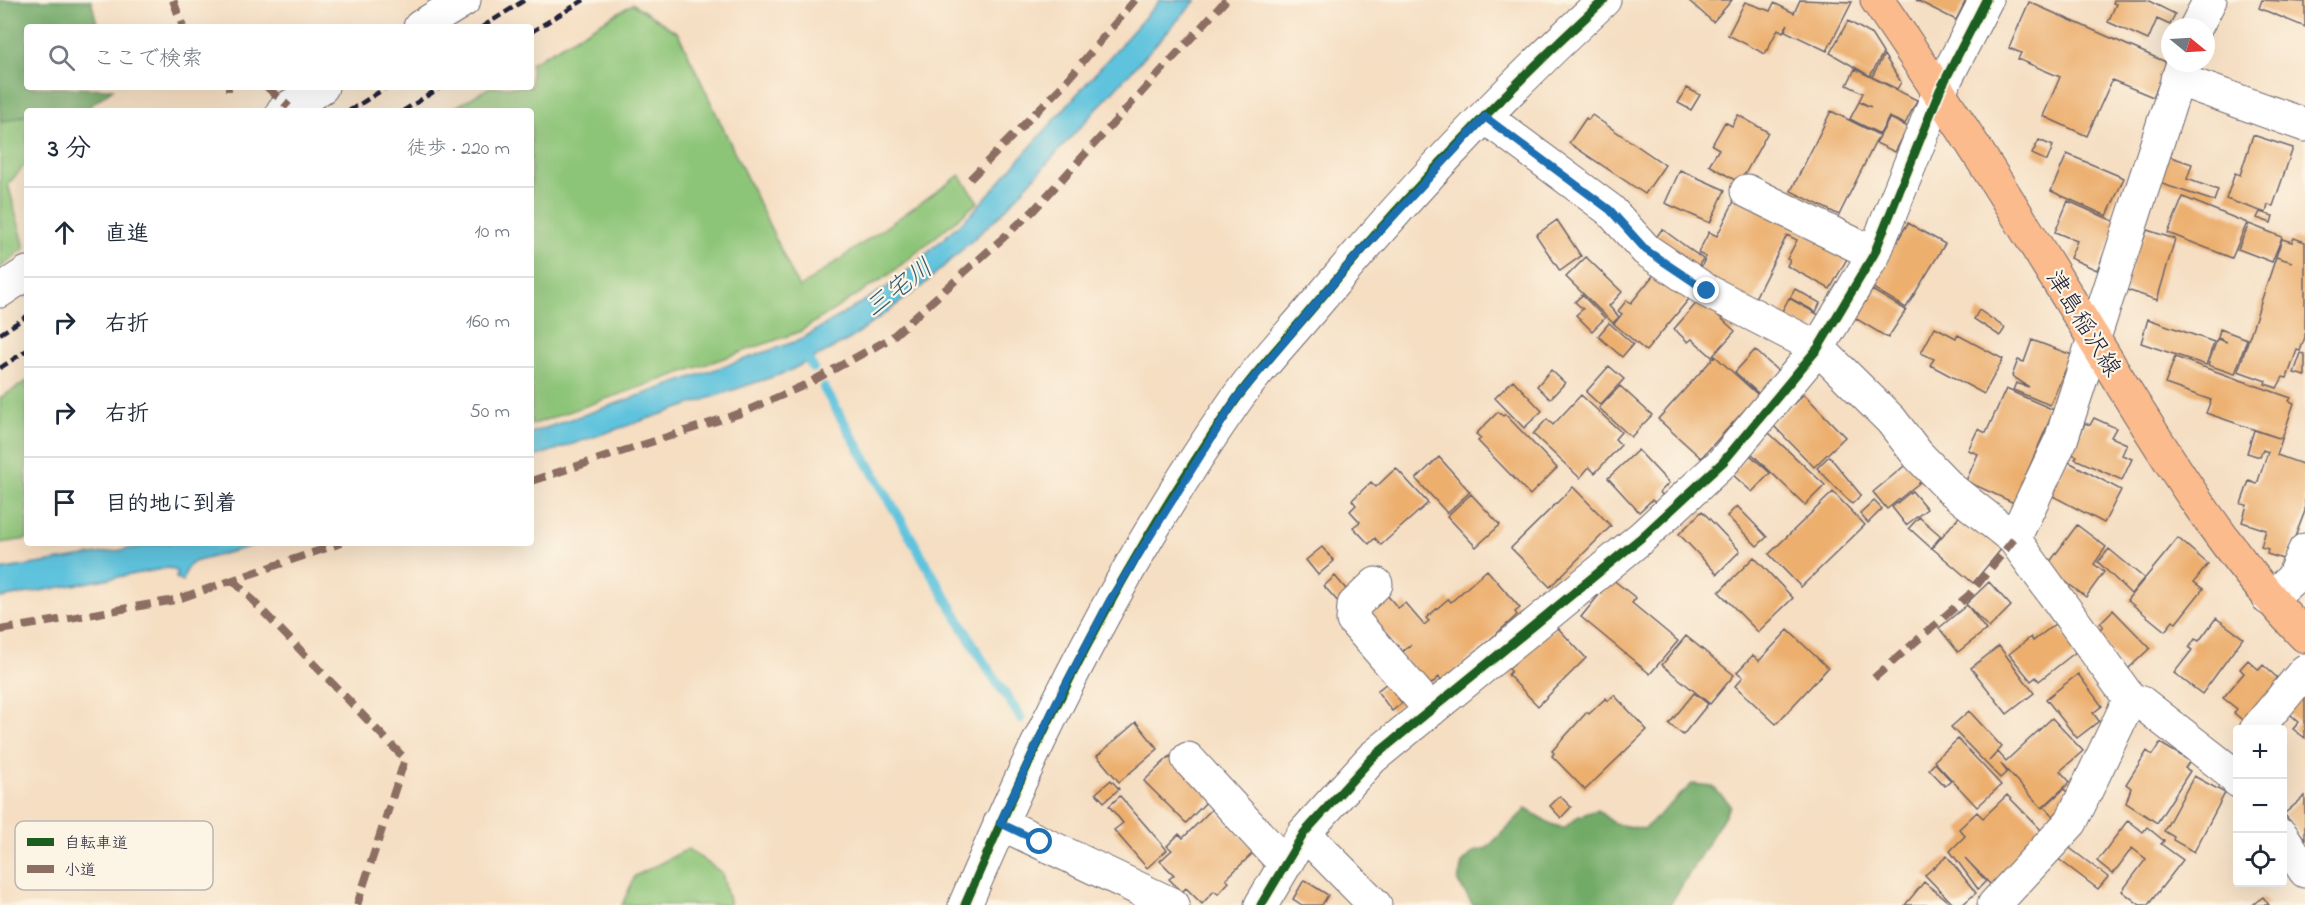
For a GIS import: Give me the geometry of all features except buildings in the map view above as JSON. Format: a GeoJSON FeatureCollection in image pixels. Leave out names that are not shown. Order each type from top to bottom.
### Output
{"type":"FeatureCollection","features":[{"type":"Feature","properties":{"kind":"main road","name":"津島稲沢線"},"geometry":{"type":"LineString","coordinates":[[1877,0],[1940,90],[2092,337],[2224,541],[2269,598],[2305,636]]}},
{"type":"Feature","properties":{"kind":"street"},"geometry":{"type":"LineString","coordinates":[[425,24],[464,0]]}},
{"type":"Feature","properties":{"kind":"street"},"geometry":{"type":"LineString","coordinates":[[965,905],[1000,823],[1057,701],[1110,600],[1236,399],[1351,262],[1485,117],[1604,0]]}},
{"type":"Feature","properties":{"kind":"street"},"geometry":{"type":"LineString","coordinates":[[1261,905],[1304,833],[1372,758],[1642,537],[1723,462],[1818,348],[1874,254],[1940,90],[1986,0]]}},
{"type":"Feature","properties":{"kind":"street"},"geometry":{"type":"LineString","coordinates":[[2201,18],[2210,0]]}},
{"type":"Feature","properties":{"kind":"street"},"geometry":{"type":"LineString","coordinates":[[2014,539],[2061,440],[2092,337],[2180,72]]}},
{"type":"Feature","properties":{"kind":"street"},"geometry":{"type":"LineString","coordinates":[[2182,72],[2305,125]]}},
{"type":"Feature","properties":{"kind":"street"},"geometry":{"type":"LineString","coordinates":[[288,108],[317,90]]}},
{"type":"Feature","properties":{"kind":"street"},"geometry":{"type":"LineString","coordinates":[[1485,117],[1610,210],[1646,250],[1707,291],[1818,348],[1891,420],[1918,455],[1950,489],[2014,539],[2130,699],[2142,704],[2233,766]]}},
{"type":"Feature","properties":{"kind":"street"},"geometry":{"type":"LineString","coordinates":[[1747,191],[1874,254]]}},
{"type":"Feature","properties":{"kind":"street"},"geometry":{"type":"LineString","coordinates":[[0,291],[24,275]]}},
{"type":"Feature","properties":{"kind":"street"},"geometry":{"type":"LineString","coordinates":[[2269,598],[2292,579],[2305,550]]}},
{"type":"Feature","properties":{"kind":"street"},"geometry":{"type":"LineString","coordinates":[[1376,584],[1354,605],[1353,620],[1431,710]]}},
{"type":"Feature","properties":{"kind":"street"},"geometry":{"type":"LineString","coordinates":[[2259,725],[2305,671]]}},
{"type":"Feature","properties":{"kind":"street"},"geometry":{"type":"LineString","coordinates":[[1994,905],[2071,822],[2130,699]]}},
{"type":"Feature","properties":{"kind":"street"},"geometry":{"type":"LineString","coordinates":[[1188,759],[1285,864]]}},
{"type":"Feature","properties":{"kind":"street"},"geometry":{"type":"LineString","coordinates":[[1000,823],[1173,905]]}},
{"type":"Feature","properties":{"kind":"street"},"geometry":{"type":"LineString","coordinates":[[1304,833],[1376,905]]}},
{"type":"Feature","properties":{"kind":"street"},"geometry":{"type":"LineString","coordinates":[[2287,842],[2305,871]]}},
{"type":"Feature","properties":{"kind":"green space"},"geometry":{"type":"Polygon","coordinates":[[[0,0],[91,0],[97,24],[24,24],[24,90],[112,90],[87,108],[24,108],[24,116],[3,122],[0,119],[0,0]]]}},
{"type":"Feature","properties":{"kind":"green space"},"geometry":{"type":"Polygon","coordinates":[[[633,4],[678,33],[799,288],[960,175],[978,202],[890,274],[799,332],[534,424],[534,108],[454,108],[485,90],[534,90],[534,61],[633,4]]]}},
{"type":"Feature","properties":{"kind":"green space"},"geometry":{"type":"Polygon","coordinates":[[[24,116],[24,166],[8,184],[24,249],[0,268],[0,119],[3,122],[24,116]]]}},
{"type":"Feature","properties":{"kind":"green space"},"geometry":{"type":"Polygon","coordinates":[[[24,383],[24,539],[0,543],[0,398],[24,383]]]}},
{"type":"Feature","properties":{"kind":"green space"},"geometry":{"type":"Polygon","coordinates":[[[1692,784],[1712,786],[1731,805],[1670,905],[1473,905],[1458,882],[1462,863],[1475,851],[1487,848],[1526,809],[1551,824],[1564,828],[1579,816],[1597,810],[1615,824],[1644,829],[1692,784]]]}},
{"type":"Feature","properties":{"kind":"green space"},"geometry":{"type":"Polygon","coordinates":[[[688,849],[722,873],[730,905],[622,905],[635,876],[688,849]]]}},
{"type":"Feature","properties":{"kind":"water","name":"三宅川"},"geometry":{"type":"Polygon","coordinates":[[[1160,0],[1196,0],[1001,214],[921,287],[850,339],[787,372],[534,457],[534,432],[800,340],[894,283],[973,212],[1160,0]]]}},
{"type":"Feature","properties":{"kind":"water"},"geometry":{"type":"Polygon","coordinates":[[[146,546],[252,546],[194,562],[187,568],[182,581],[176,578],[177,572],[168,568],[0,598],[0,570],[146,546]]]}},
{"type":"Feature","properties":{"kind":"waterway"},"geometry":{"type":"LineString","coordinates":[[803,351],[813,368]]}},
{"type":"Feature","properties":{"kind":"waterway"},"geometry":{"type":"LineString","coordinates":[[824,388],[982,660],[1021,718]]}},
{"type":"Feature","properties":{"kind":"railway"},"geometry":{"type":"LineString","coordinates":[[487,24],[525,0]]}},
{"type":"Feature","properties":{"kind":"railway"},"geometry":{"type":"LineString","coordinates":[[534,30],[584,0]]}},
{"type":"Feature","properties":{"kind":"railway"},"geometry":{"type":"LineString","coordinates":[[354,108],[382,90]]}},
{"type":"Feature","properties":{"kind":"railway"},"geometry":{"type":"LineString","coordinates":[[408,108],[436,90]]}},
{"type":"Feature","properties":{"kind":"railway"},"geometry":{"type":"LineString","coordinates":[[0,334],[24,318]]}},
{"type":"Feature","properties":{"kind":"railway"},"geometry":{"type":"LineString","coordinates":[[0,368],[24,352]]}},
{"type":"Feature","properties":{"kind":"marked path"},"geometry":{"type":"LineString","coordinates":[[173,0],[182,24]]}},
{"type":"Feature","properties":{"kind":"marked path"},"geometry":{"type":"LineString","coordinates":[[970,179],[1062,86],[1135,0]]}},
{"type":"Feature","properties":{"kind":"marked path"},"geometry":{"type":"LineString","coordinates":[[534,480],[744,412],[807,384],[891,338],[1033,211],[1226,0]]}},
{"type":"Feature","properties":{"kind":"marked path"},"geometry":{"type":"LineString","coordinates":[[270,90],[289,107]]}},
{"type":"Feature","properties":{"kind":"marked path"},"geometry":{"type":"LineString","coordinates":[[1874,678],[1969,595],[2014,539]]}},
{"type":"Feature","properties":{"kind":"marked path"},"geometry":{"type":"LineString","coordinates":[[0,630],[175,600],[332,546]]}},
{"type":"Feature","properties":{"kind":"marked path"},"geometry":{"type":"LineString","coordinates":[[232,579],[405,759],[357,905]]}},
{"type":"Feature","properties":{"kind":"cycle path"},"geometry":{"type":"LineString","coordinates":[[965,905],[1023,774],[1087,646],[1157,521],[1235,401],[1274,352],[1418,187],[1491,110],[1604,0]]}},
{"type":"Feature","properties":{"kind":"cycle path"},"geometry":{"type":"LineString","coordinates":[[1261,905],[1304,833],[1372,758],[1642,537],[1723,462],[1818,348],[1874,254],[1940,90],[1986,0]]}},
{"type":"Feature","properties":{"kind":"route"},"geometry":{"type":"LineString","coordinates":[[1040,842],[1000,823],[1057,701],[1110,600],[1236,399],[1351,262],[1485,117],[1610,210],[1646,250],[1707,291]]}}]}
